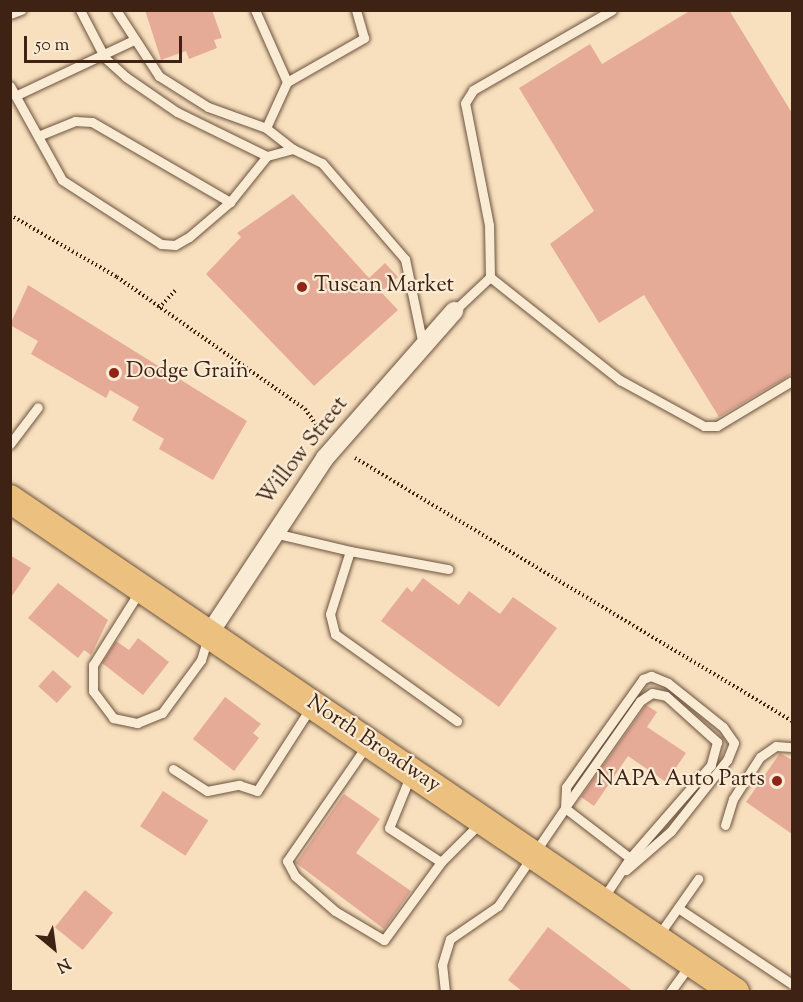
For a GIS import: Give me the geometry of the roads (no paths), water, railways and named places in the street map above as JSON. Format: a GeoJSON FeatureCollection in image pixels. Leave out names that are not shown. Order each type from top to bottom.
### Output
{"type":"FeatureCollection","features":[{"type":"Feature","properties":{"kind":"main road","name":"North Broadway"},"geometry":{"type":"LineString","coordinates":[[10,500],[734,991]]}},
{"type":"Feature","properties":{"kind":"street","name":"Willow Street"},"geometry":{"type":"LineString","coordinates":[[208,634],[272,532],[336,444],[454,311]]}},
{"type":"Feature","properties":{"kind":"lane"},"geometry":{"type":"LineString","coordinates":[[10,14],[21,10]]}},
{"type":"Feature","properties":{"kind":"lane"},"geometry":{"type":"LineString","coordinates":[[80,10],[105,58],[177,112],[267,156]]}},
{"type":"Feature","properties":{"kind":"lane"},"geometry":{"type":"LineString","coordinates":[[116,10],[132,41],[159,76],[179,90],[266,128],[293,149],[322,163],[405,259],[423,346]]}},
{"type":"Feature","properties":{"kind":"lane"},"geometry":{"type":"LineString","coordinates":[[255,10],[287,82]]}},
{"type":"Feature","properties":{"kind":"lane"},"geometry":{"type":"LineString","coordinates":[[266,128],[287,82],[364,38],[356,10]]}},
{"type":"Feature","properties":{"kind":"lane"},"geometry":{"type":"LineString","coordinates":[[454,311],[490,277],[489,225],[465,102],[473,90],[612,10]]}},
{"type":"Feature","properties":{"kind":"lane"},"geometry":{"type":"LineString","coordinates":[[17,94],[105,58],[132,41]]}},
{"type":"Feature","properties":{"kind":"lane"},"geometry":{"type":"LineString","coordinates":[[10,86],[17,94],[38,136],[75,192],[161,244],[175,245],[189,237],[230,202],[267,156],[293,149]]}},
{"type":"Feature","properties":{"kind":"lane"},"geometry":{"type":"LineString","coordinates":[[38,136],[75,121],[92,122],[230,202]]}},
{"type":"Feature","properties":{"kind":"lane"},"geometry":{"type":"LineString","coordinates":[[490,277],[620,380],[704,426],[717,426],[792,381]]}},
{"type":"Feature","properties":{"kind":"lane"},"geometry":{"type":"LineString","coordinates":[[10,444],[38,407]]}},
{"type":"Feature","properties":{"kind":"lane"},"geometry":{"type":"LineString","coordinates":[[272,532],[350,551],[448,569]]}},
{"type":"Feature","properties":{"kind":"lane"},"geometry":{"type":"LineString","coordinates":[[350,551],[330,614],[335,634],[457,722]]}},
{"type":"Feature","properties":{"kind":"lane"},"geometry":{"type":"LineString","coordinates":[[141,589],[93,665],[93,691],[113,718],[136,723],[168,708],[201,660],[208,634]]}},
{"type":"Feature","properties":{"kind":"lane"},"geometry":{"type":"LineString","coordinates":[[565,808],[566,787],[643,679],[659,678],[723,727],[734,743],[727,760],[671,831],[626,870],[602,900]]}},
{"type":"Feature","properties":{"kind":"lane"},"geometry":{"type":"LineString","coordinates":[[445,992],[441,964],[450,939],[498,906],[639,700],[652,693],[666,696],[710,734],[719,749],[711,765],[630,858],[626,870]]}},
{"type":"Feature","properties":{"kind":"lane"},"geometry":{"type":"LineString","coordinates":[[173,769],[207,791],[239,785],[257,790],[312,705]]}},
{"type":"Feature","properties":{"kind":"lane"},"geometry":{"type":"LineString","coordinates":[[368,743],[290,853],[289,868],[377,940],[392,933],[441,862],[484,820]]}},
{"type":"Feature","properties":{"kind":"lane"},"geometry":{"type":"LineString","coordinates":[[725,825],[733,799],[760,757],[776,746],[792,747]]}},
{"type":"Feature","properties":{"kind":"lane"},"geometry":{"type":"LineString","coordinates":[[412,772],[389,828],[441,862]]}},
{"type":"Feature","properties":{"kind":"lane"},"geometry":{"type":"LineString","coordinates":[[565,808],[630,858]]}},
{"type":"Feature","properties":{"kind":"lane"},"geometry":{"type":"LineString","coordinates":[[656,938],[698,879]]}},
{"type":"Feature","properties":{"kind":"lane"},"geometry":{"type":"LineString","coordinates":[[678,908],[792,984]]}},
{"type":"Feature","properties":{"kind":"lane"},"geometry":{"type":"LineString","coordinates":[[670,992],[692,962]]}},
{"type":"Feature","properties":{"kind":"place","name":"Tuscan Market"},"geometry":{"type":"Point","coordinates":[302,287]}},
{"type":"Feature","properties":{"kind":"place","name":"Dodge Grain"},"geometry":{"type":"Point","coordinates":[114,373]}},
{"type":"Feature","properties":{"kind":"place","name":"NAPA Auto Parts"},"geometry":{"type":"Point","coordinates":[777,781]}}]}
